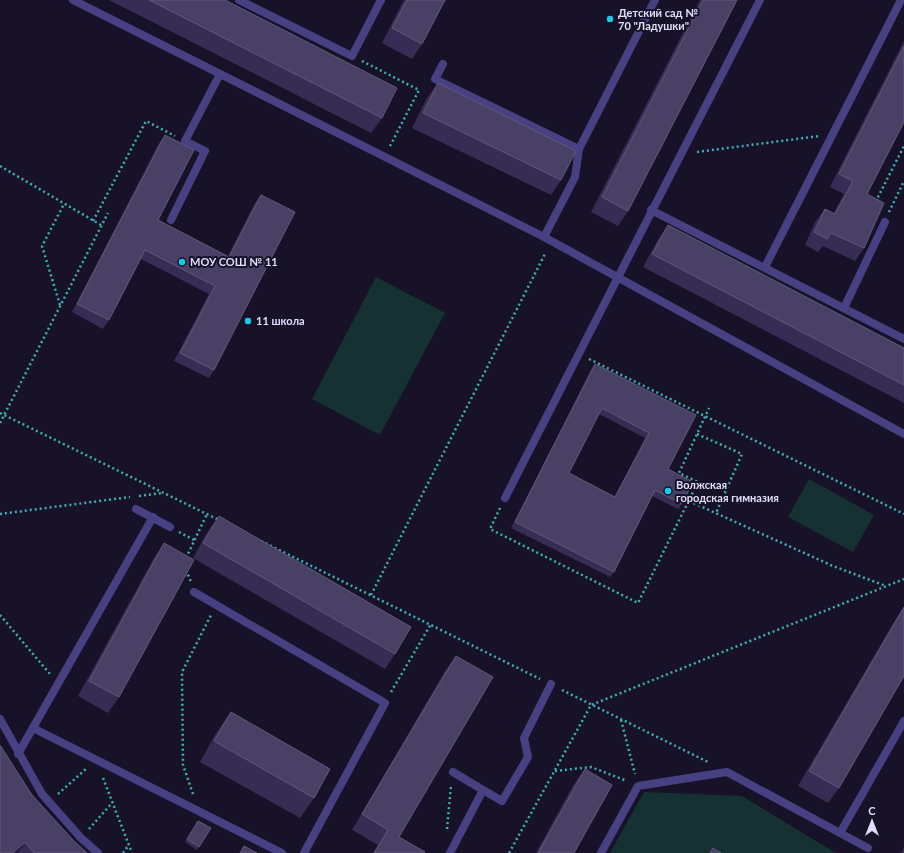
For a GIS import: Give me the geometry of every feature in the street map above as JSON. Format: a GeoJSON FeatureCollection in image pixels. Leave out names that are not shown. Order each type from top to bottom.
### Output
{"type":"FeatureCollection","features":[{"type":"Feature","properties":{"kind":"lane"},"geometry":{"type":"LineString","coordinates":[[73,0],[544,237],[904,434]]}},
{"type":"Feature","properties":{"kind":"lane"},"geometry":{"type":"LineString","coordinates":[[239,0],[352,56],[381,0]]}},
{"type":"Feature","properties":{"kind":"lane"},"geometry":{"type":"LineString","coordinates":[[544,237],[575,177],[579,149],[655,0]]}},
{"type":"Feature","properties":{"kind":"lane"},"geometry":{"type":"LineString","coordinates":[[505,498],[651,210],[760,0]]}},
{"type":"Feature","properties":{"kind":"lane"},"geometry":{"type":"LineString","coordinates":[[765,267],[901,0]]}},
{"type":"Feature","properties":{"kind":"lane"},"geometry":{"type":"LineString","coordinates":[[443,64],[435,79],[579,149]]}},
{"type":"Feature","properties":{"kind":"lane"},"geometry":{"type":"LineString","coordinates":[[171,220],[205,151],[185,141],[220,74]]}},
{"type":"Feature","properties":{"kind":"lane"},"geometry":{"type":"LineString","coordinates":[[651,210],[904,339]]}},
{"type":"Feature","properties":{"kind":"lane"},"geometry":{"type":"LineString","coordinates":[[844,308],[885,222]]}},
{"type":"Feature","properties":{"kind":"lane"},"geometry":{"type":"LineString","coordinates":[[136,509],[170,527]]}},
{"type":"Feature","properties":{"kind":"lane"},"geometry":{"type":"LineString","coordinates":[[18,754],[153,517]]}},
{"type":"Feature","properties":{"kind":"lane"},"geometry":{"type":"LineString","coordinates":[[194,592],[385,703],[304,853]]}},
{"type":"Feature","properties":{"kind":"lane"},"geometry":{"type":"LineString","coordinates":[[453,772],[502,801],[528,757],[524,738],[551,684]]}},
{"type":"Feature","properties":{"kind":"lane"},"geometry":{"type":"LineString","coordinates":[[0,719],[18,754],[42,794],[81,838],[98,853]]}},
{"type":"Feature","properties":{"kind":"lane"},"geometry":{"type":"LineString","coordinates":[[840,833],[904,721]]}},
{"type":"Feature","properties":{"kind":"lane"},"geometry":{"type":"LineString","coordinates":[[33,728],[282,853]]}},
{"type":"Feature","properties":{"kind":"lane"},"geometry":{"type":"LineString","coordinates":[[601,853],[638,786],[727,772],[868,848]]}},
{"type":"Feature","properties":{"kind":"lane"},"geometry":{"type":"LineString","coordinates":[[450,853],[483,790]]}},
{"type":"Feature","properties":{"kind":"path"},"geometry":{"type":"LineString","coordinates":[[352,56],[419,90],[384,157]]}},
{"type":"Feature","properties":{"kind":"path"},"geometry":{"type":"LineString","coordinates":[[93,221],[146,121],[185,141]]}},
{"type":"Feature","properties":{"kind":"path"},"geometry":{"type":"LineString","coordinates":[[680,154],[833,134]]}},
{"type":"Feature","properties":{"kind":"path"},"geometry":{"type":"LineString","coordinates":[[885,222],[877,199],[904,146]]}},
{"type":"Feature","properties":{"kind":"path"},"geometry":{"type":"LineString","coordinates":[[0,166],[101,225]]}},
{"type":"Feature","properties":{"kind":"path"},"geometry":{"type":"LineString","coordinates":[[885,222],[904,180]]}},
{"type":"Feature","properties":{"kind":"path"},"geometry":{"type":"LineString","coordinates":[[60,305],[42,246],[64,204]]}},
{"type":"Feature","properties":{"kind":"path"},"geometry":{"type":"LineString","coordinates":[[0,423],[108,213]]}},
{"type":"Feature","properties":{"kind":"path"},"geometry":{"type":"LineString","coordinates":[[371,595],[552,242]]}},
{"type":"Feature","properties":{"kind":"path"},"geometry":{"type":"LineString","coordinates":[[578,353],[904,514]]}},
{"type":"Feature","properties":{"kind":"path"},"geometry":{"type":"LineString","coordinates":[[505,498],[490,530],[638,603],[698,482],[679,473],[709,408]]}},
{"type":"Feature","properties":{"kind":"path"},"geometry":{"type":"LineString","coordinates":[[0,413],[221,521]]}},
{"type":"Feature","properties":{"kind":"path"},"geometry":{"type":"LineString","coordinates":[[697,434],[742,454],[716,513]]}},
{"type":"Feature","properties":{"kind":"path"},"geometry":{"type":"LineString","coordinates":[[0,514],[163,493]]}},
{"type":"Feature","properties":{"kind":"path"},"geometry":{"type":"LineString","coordinates":[[689,501],[833,566],[886,586]]}},
{"type":"Feature","properties":{"kind":"path"},"geometry":{"type":"LineString","coordinates":[[194,592],[184,564],[207,514]]}},
{"type":"Feature","properties":{"kind":"path"},"geometry":{"type":"LineString","coordinates":[[257,539],[727,772]]}},
{"type":"Feature","properties":{"kind":"path"},"geometry":{"type":"LineString","coordinates":[[509,853],[591,705],[904,579]]}},
{"type":"Feature","properties":{"kind":"path"},"geometry":{"type":"LineString","coordinates":[[200,811],[183,765],[182,672],[216,604]]}},
{"type":"Feature","properties":{"kind":"path"},"geometry":{"type":"LineString","coordinates":[[0,616],[58,684]]}},
{"type":"Feature","properties":{"kind":"path"},"geometry":{"type":"LineString","coordinates":[[385,703],[431,624]]}},
{"type":"Feature","properties":{"kind":"path"},"geometry":{"type":"LineString","coordinates":[[621,720],[638,786]]}},
{"type":"Feature","properties":{"kind":"path"},"geometry":{"type":"LineString","coordinates":[[49,802],[96,760],[132,853]]}},
{"type":"Feature","properties":{"kind":"path"},"geometry":{"type":"LineString","coordinates":[[554,771],[591,767],[638,786]]}},
{"type":"Feature","properties":{"kind":"path"},"geometry":{"type":"LineString","coordinates":[[447,831],[453,772]]}},
{"type":"Feature","properties":{"kind":"path"},"geometry":{"type":"LineString","coordinates":[[81,838],[112,802]]}},
{"type":"Feature","properties":{"kind":"path"},"geometry":{"type":"LineString","coordinates":[[122,853],[129,845]]}},
{"type":"Feature","properties":{"kind":"green space"},"geometry":{"type":"Polygon","coordinates":[[[376,277],[445,313],[380,435],[312,399],[376,277]]]}},
{"type":"Feature","properties":{"kind":"green space"},"geometry":{"type":"Polygon","coordinates":[[[809,479],[874,515],[853,552],[788,517],[809,479]]]}},
{"type":"Feature","properties":{"kind":"green space"},"geometry":{"type":"Polygon","coordinates":[[[644,792],[742,796],[836,853],[610,853],[644,792]]]}},
{"type":"Feature","properties":{"kind":"building"},"geometry":{"type":"Polygon","coordinates":[[[149,0],[225,0],[397,88],[382,118],[149,0]]]}},
{"type":"Feature","properties":{"kind":"building"},"geometry":{"type":"Polygon","coordinates":[[[407,0],[445,0],[422,44],[392,28],[407,0]]]}},
{"type":"Feature","properties":{"kind":"building"},"geometry":{"type":"Polygon","coordinates":[[[703,0],[737,0],[628,211],[602,197],[703,0]]]}},
{"type":"Feature","properties":{"kind":"building"},"geometry":{"type":"Polygon","coordinates":[[[904,46],[904,122],[867,194],[884,203],[864,248],[831,233],[827,239],[814,232],[825,209],[835,214],[853,181],[839,174],[904,46]]]}},
{"type":"Feature","properties":{"kind":"building"},"geometry":{"type":"Polygon","coordinates":[[[438,83],[576,151],[561,180],[423,113],[438,83]]]}},
{"type":"Feature","properties":{"kind":"building","name":"МОУ СОШ № 11"},"geometry":{"type":"Polygon","coordinates":[[[165,135],[194,150],[158,220],[229,257],[261,195],[295,212],[214,370],[180,353],[215,286],[145,250],[109,320],[77,304],[165,135]]]}},
{"type":"Feature","properties":{"kind":"building"},"geometry":{"type":"Polygon","coordinates":[[[668,225],[904,348],[904,385],[652,254],[668,225]]]}},
{"type":"Feature","properties":{"kind":"building"},"geometry":{"type":"Polygon","coordinates":[[[595,364],[696,415],[668,469],[693,482],[682,504],[655,490],[614,572],[515,522],[595,364]],[[602,408],[569,473],[615,497],[649,433],[602,408]]]}},
{"type":"Feature","properties":{"kind":"building"},"geometry":{"type":"Polygon","coordinates":[[[219,516],[411,627],[395,654],[203,543],[219,516]]]}},
{"type":"Feature","properties":{"kind":"building"},"geometry":{"type":"Polygon","coordinates":[[[164,543],[194,560],[119,697],[89,681],[164,543]]]}},
{"type":"Feature","properties":{"kind":"building"},"geometry":{"type":"Polygon","coordinates":[[[904,607],[904,676],[839,788],[809,771],[904,607]]]}},
{"type":"Feature","properties":{"kind":"building"},"geometry":{"type":"Polygon","coordinates":[[[456,656],[493,677],[399,837],[425,852],[374,853],[388,830],[362,814],[456,656]]]}},
{"type":"Feature","properties":{"kind":"building"},"geometry":{"type":"Polygon","coordinates":[[[231,712],[330,769],[314,798],[214,741],[231,712]]]}},
{"type":"Feature","properties":{"kind":"building"},"geometry":{"type":"Polygon","coordinates":[[[0,745],[32,795],[87,853],[34,853],[25,842],[13,853],[0,853],[0,745]]]}},
{"type":"Feature","properties":{"kind":"building"},"geometry":{"type":"Polygon","coordinates":[[[585,769],[612,785],[574,853],[538,853],[585,769]]]}},
{"type":"Feature","properties":{"kind":"building"},"geometry":{"type":"Polygon","coordinates":[[[198,821],[211,828],[199,847],[187,839],[198,821]]]}},
{"type":"Feature","properties":{"kind":"building"},"geometry":{"type":"Polygon","coordinates":[[[244,846],[257,853],[240,853],[244,846]]]}},
{"type":"Feature","properties":{"kind":"building"},"geometry":{"type":"Polygon","coordinates":[[[713,848],[721,853],[710,853],[713,848]]]}},
{"type":"Feature","properties":{"kind":"place","name":"Детский сад № 70 \"Ладушки\""},"geometry":{"type":"Point","coordinates":[610,19]}},
{"type":"Feature","properties":{"kind":"place","name":"МОУ СОШ № 11"},"geometry":{"type":"Point","coordinates":[182,262]}},
{"type":"Feature","properties":{"kind":"place","name":"11 школа"},"geometry":{"type":"Point","coordinates":[248,321]}},
{"type":"Feature","properties":{"kind":"place","name":"Волжская городская гимназия"},"geometry":{"type":"Point","coordinates":[668,491]}}]}
